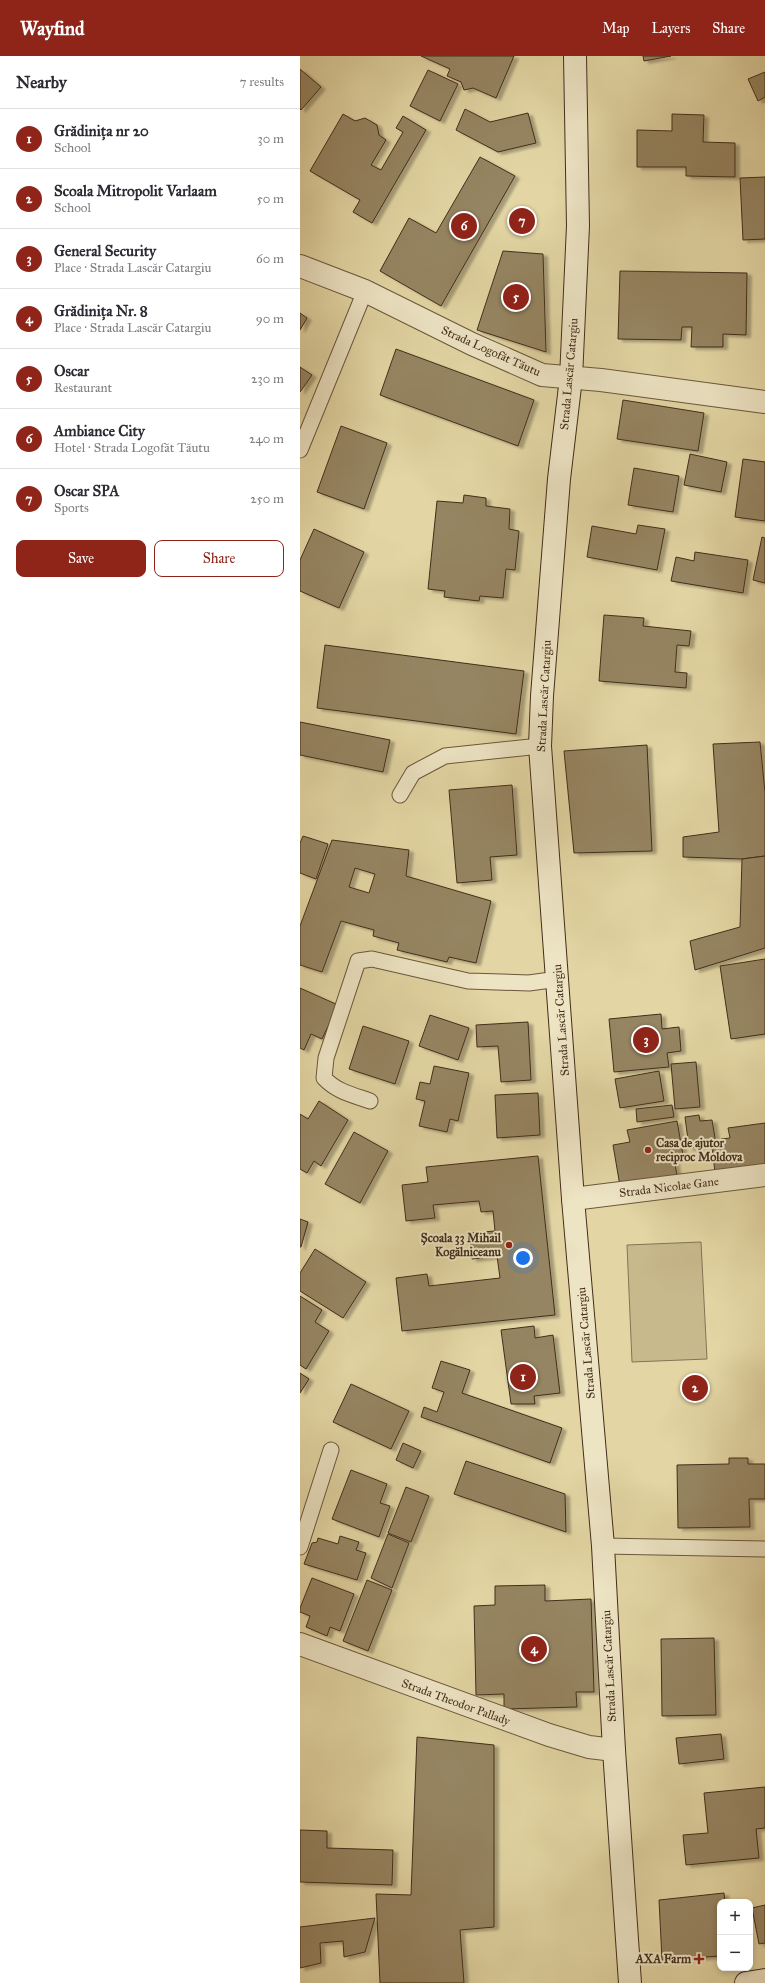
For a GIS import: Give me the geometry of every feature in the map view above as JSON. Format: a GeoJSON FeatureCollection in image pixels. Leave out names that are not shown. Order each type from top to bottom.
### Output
{"type":"FeatureCollection","features":[{"type":"Feature","properties":{"kind":"street","name":"Strada Lascăr Catargiu"},"geometry":{"type":"LineString","coordinates":[[574,56],[578,226],[571,378],[559,479],[542,696],[540,746],[573,1198],[603,1546],[614,1750],[630,1983]]}},
{"type":"Feature","properties":{"kind":"street","name":"Strada Logofăt Tăutu"},"geometry":{"type":"LineString","coordinates":[[300,266],[365,291],[472,344],[542,375],[601,380],[765,402]]}},
{"type":"Feature","properties":{"kind":"street","name":"Strada Nicolae Gane"},"geometry":{"type":"LineString","coordinates":[[573,1198],[765,1175]]}},
{"type":"Feature","properties":{"kind":"street","name":"Strada Theodor Pallady"},"geometry":{"type":"LineString","coordinates":[[300,1644],[549,1735],[589,1747],[614,1750]]}},
{"type":"Feature","properties":{"kind":"street"},"geometry":{"type":"LineString","coordinates":[[746,1983],[765,1980]]}},
{"type":"Feature","properties":{"kind":"lane"},"geometry":{"type":"LineString","coordinates":[[300,450],[365,291]]}},
{"type":"Feature","properties":{"kind":"lane"},"geometry":{"type":"LineString","coordinates":[[400,795],[413,773],[445,756],[540,746]]}},
{"type":"Feature","properties":{"kind":"lane"},"geometry":{"type":"LineString","coordinates":[[370,1101],[340,1091],[324,1078],[326,1058],[358,961],[372,959],[468,981],[529,983],[558,979]]}},
{"type":"Feature","properties":{"kind":"lane"},"geometry":{"type":"LineString","coordinates":[[300,1547],[331,1450]]}},
{"type":"Feature","properties":{"kind":"lane"},"geometry":{"type":"LineString","coordinates":[[603,1546],[765,1549]]}},
{"type":"Feature","properties":{"kind":"shaded area"},"geometry":{"type":"Polygon","coordinates":[[[701,1242],[707,1359],[632,1362],[627,1245],[701,1242]]]}},
{"type":"Feature","properties":{"kind":"building"},"geometry":{"type":"Polygon","coordinates":[[[421,56],[514,56],[496,98],[473,88],[464,90],[461,82],[447,76],[450,69],[421,56]]]}},
{"type":"Feature","properties":{"kind":"building"},"geometry":{"type":"Polygon","coordinates":[[[643,56],[671,56],[644,61],[643,56]]]}},
{"type":"Feature","properties":{"kind":"building"},"geometry":{"type":"Polygon","coordinates":[[[300,69],[321,87],[301,110],[300,109],[300,69]]]}},
{"type":"Feature","properties":{"kind":"building"},"geometry":{"type":"Polygon","coordinates":[[[428,70],[458,84],[440,121],[410,106],[428,70]]]}},
{"type":"Feature","properties":{"kind":"building"},"geometry":{"type":"Polygon","coordinates":[[[765,72],[765,97],[758,101],[748,79],[765,72]]]}},
{"type":"Feature","properties":{"kind":"building"},"geometry":{"type":"Polygon","coordinates":[[[465,109],[490,122],[528,113],[536,143],[498,152],[456,130],[465,109]]]}},
{"type":"Feature","properties":{"kind":"building"},"geometry":{"type":"Polygon","coordinates":[[[343,114],[355,121],[365,118],[377,125],[379,135],[386,140],[371,165],[381,170],[403,132],[396,128],[403,116],[426,130],[372,223],[353,212],[360,200],[310,171],[343,114]]]}},
{"type":"Feature","properties":{"kind":"building"},"geometry":{"type":"Polygon","coordinates":[[[672,114],[704,115],[703,142],[735,143],[735,177],[686,176],[686,167],[637,167],[637,130],[672,131],[672,114]]]}},
{"type":"Feature","properties":{"kind":"building"},"geometry":{"type":"Polygon","coordinates":[[[480,157],[515,176],[441,306],[380,271],[409,218],[436,233],[480,157]]]}},
{"type":"Feature","properties":{"kind":"building"},"geometry":{"type":"Polygon","coordinates":[[[765,177],[765,239],[743,240],[740,178],[765,177]]]}},
{"type":"Feature","properties":{"kind":"building"},"geometry":{"type":"Polygon","coordinates":[[[503,251],[543,254],[546,352],[477,330],[503,251]]]}},
{"type":"Feature","properties":{"kind":"building"},"geometry":{"type":"Polygon","coordinates":[[[620,271],[747,273],[746,335],[723,334],[723,347],[691,347],[692,327],[682,327],[681,340],[618,339],[620,271]]]}},
{"type":"Feature","properties":{"kind":"building"},"geometry":{"type":"Polygon","coordinates":[[[300,313],[307,318],[300,330],[300,313]]]}},
{"type":"Feature","properties":{"kind":"building"},"geometry":{"type":"Polygon","coordinates":[[[396,349],[534,400],[518,446],[380,395],[396,349]]]}},
{"type":"Feature","properties":{"kind":"building"},"geometry":{"type":"Polygon","coordinates":[[[300,367],[312,375],[300,392],[300,367]]]}},
{"type":"Feature","properties":{"kind":"building"},"geometry":{"type":"Polygon","coordinates":[[[623,400],[704,413],[698,451],[617,439],[623,400]]]}},
{"type":"Feature","properties":{"kind":"building"},"geometry":{"type":"Polygon","coordinates":[[[341,426],[387,443],[364,509],[317,492],[341,426]]]}},
{"type":"Feature","properties":{"kind":"building"},"geometry":{"type":"Polygon","coordinates":[[[690,454],[727,462],[721,492],[684,485],[690,454]]]}},
{"type":"Feature","properties":{"kind":"building"},"geometry":{"type":"Polygon","coordinates":[[[743,459],[765,462],[765,521],[735,517],[743,459]]]}},
{"type":"Feature","properties":{"kind":"building"},"geometry":{"type":"Polygon","coordinates":[[[634,468],[679,476],[673,512],[628,505],[634,468]]]}},
{"type":"Feature","properties":{"kind":"building"},"geometry":{"type":"Polygon","coordinates":[[[464,495],[486,498],[486,506],[510,509],[509,529],[519,531],[515,570],[506,569],[503,598],[480,596],[479,601],[444,597],[445,591],[428,589],[437,501],[463,503],[464,495]]]}},
{"type":"Feature","properties":{"kind":"building"},"geometry":{"type":"Polygon","coordinates":[[[638,525],[665,529],[657,570],[587,557],[592,526],[636,534],[638,525]]]}},
{"type":"Feature","properties":{"kind":"building"},"geometry":{"type":"Polygon","coordinates":[[[314,529],[364,552],[339,608],[300,591],[300,560],[314,529]]]}},
{"type":"Feature","properties":{"kind":"building"},"geometry":{"type":"Polygon","coordinates":[[[762,537],[765,538],[765,583],[753,580],[762,537]]]}},
{"type":"Feature","properties":{"kind":"building"},"geometry":{"type":"Polygon","coordinates":[[[695,552],[748,560],[743,593],[671,581],[676,557],[694,561],[695,552]]]}},
{"type":"Feature","properties":{"kind":"building"},"geometry":{"type":"Polygon","coordinates":[[[604,615],[644,618],[643,626],[691,631],[689,646],[677,645],[675,672],[687,673],[686,688],[599,681],[604,615]]]}},
{"type":"Feature","properties":{"kind":"building"},"geometry":{"type":"Polygon","coordinates":[[[325,645],[524,671],[516,734],[317,708],[325,645]]]}},
{"type":"Feature","properties":{"kind":"building"},"geometry":{"type":"Polygon","coordinates":[[[300,722],[390,740],[383,772],[300,755],[300,722]]]}},
{"type":"Feature","properties":{"kind":"building"},"geometry":{"type":"Polygon","coordinates":[[[760,742],[765,792],[765,856],[742,859],[683,857],[683,837],[719,832],[713,744],[760,742]]]}},
{"type":"Feature","properties":{"kind":"building"},"geometry":{"type":"Polygon","coordinates":[[[647,745],[652,851],[574,853],[564,751],[647,745]]]}},
{"type":"Feature","properties":{"kind":"building"},"geometry":{"type":"Polygon","coordinates":[[[512,785],[517,855],[490,857],[492,880],[457,883],[449,790],[512,785]]]}},
{"type":"Feature","properties":{"kind":"building"},"geometry":{"type":"Polygon","coordinates":[[[303,836],[328,844],[316,879],[300,873],[300,843],[303,836]]]}},
{"type":"Feature","properties":{"kind":"building"},"geometry":{"type":"Polygon","coordinates":[[[332,840],[409,850],[406,876],[491,901],[476,963],[449,957],[447,962],[397,950],[399,943],[373,936],[374,930],[341,921],[322,972],[300,965],[300,926],[332,840]],[[355,868],[349,887],[369,893],[375,874],[355,868]]]}},
{"type":"Feature","properties":{"kind":"building"},"geometry":{"type":"Polygon","coordinates":[[[765,856],[765,948],[695,970],[690,941],[740,927],[742,859],[765,856]]]}},
{"type":"Feature","properties":{"kind":"building"},"geometry":{"type":"Polygon","coordinates":[[[765,959],[765,1034],[731,1039],[720,966],[765,959]]]}},
{"type":"Feature","properties":{"kind":"building"},"geometry":{"type":"Polygon","coordinates":[[[300,988],[338,1005],[322,1039],[311,1034],[304,1050],[300,1048],[300,988]]]}},
{"type":"Feature","properties":{"kind":"building"},"geometry":{"type":"Polygon","coordinates":[[[661,1014],[662,1029],[679,1027],[681,1051],[667,1053],[669,1067],[614,1072],[609,1019],[661,1014]]]}},
{"type":"Feature","properties":{"kind":"building"},"geometry":{"type":"Polygon","coordinates":[[[430,1015],[469,1028],[458,1060],[419,1046],[430,1015]]]}},
{"type":"Feature","properties":{"kind":"building"},"geometry":{"type":"Polygon","coordinates":[[[528,1022],[531,1080],[501,1082],[498,1046],[477,1047],[476,1025],[528,1022]]]}},
{"type":"Feature","properties":{"kind":"building"},"geometry":{"type":"Polygon","coordinates":[[[363,1026],[409,1041],[395,1084],[349,1069],[363,1026]]]}},
{"type":"Feature","properties":{"kind":"building"},"geometry":{"type":"Polygon","coordinates":[[[696,1062],[700,1107],[675,1109],[671,1064],[696,1062]]]}},
{"type":"Feature","properties":{"kind":"building"},"geometry":{"type":"Polygon","coordinates":[[[434,1066],[469,1073],[458,1121],[450,1119],[447,1132],[419,1126],[425,1101],[416,1099],[420,1082],[430,1084],[434,1066]]]}},
{"type":"Feature","properties":{"kind":"building"},"geometry":{"type":"Polygon","coordinates":[[[659,1071],[664,1101],[620,1108],[615,1079],[659,1071]]]}},
{"type":"Feature","properties":{"kind":"building"},"geometry":{"type":"Polygon","coordinates":[[[538,1093],[540,1135],[497,1138],[495,1095],[538,1093]]]}},
{"type":"Feature","properties":{"kind":"building"},"geometry":{"type":"Polygon","coordinates":[[[319,1101],[348,1120],[321,1166],[314,1161],[307,1173],[300,1169],[300,1114],[308,1119],[319,1101]]]}},
{"type":"Feature","properties":{"kind":"building"},"geometry":{"type":"Polygon","coordinates":[[[672,1105],[674,1117],[637,1122],[636,1109],[672,1105]]]}},
{"type":"Feature","properties":{"kind":"building"},"geometry":{"type":"Polygon","coordinates":[[[699,1115],[700,1121],[712,1120],[716,1144],[689,1148],[685,1117],[699,1115]]]}},
{"type":"Feature","properties":{"kind":"building","name":"Casa de ajutor reciproc Moldova"},"geometry":{"type":"Polygon","coordinates":[[[677,1121],[683,1155],[674,1157],[677,1176],[620,1186],[613,1145],[630,1142],[627,1130],[677,1121]]]}},
{"type":"Feature","properties":{"kind":"building"},"geometry":{"type":"Polygon","coordinates":[[[765,1123],[765,1173],[716,1180],[712,1148],[722,1146],[721,1139],[730,1138],[728,1128],[765,1123]]]}},
{"type":"Feature","properties":{"kind":"building"},"geometry":{"type":"Polygon","coordinates":[[[354,1132],[388,1151],[360,1203],[325,1184],[354,1132]]]}},
{"type":"Feature","properties":{"kind":"building","name":"Școala 33 Mihail Kogălniceanu"},"geometry":{"type":"Polygon","coordinates":[[[538,1156],[555,1315],[402,1331],[396,1278],[427,1274],[429,1286],[500,1278],[497,1256],[472,1259],[470,1233],[495,1231],[493,1211],[481,1212],[479,1201],[433,1205],[435,1218],[406,1221],[402,1185],[428,1182],[426,1167],[538,1156]]]}},
{"type":"Feature","properties":{"kind":"building"},"geometry":{"type":"Polygon","coordinates":[[[300,1219],[308,1222],[301,1247],[300,1247],[300,1219]]]}},
{"type":"Feature","properties":{"kind":"building"},"geometry":{"type":"Polygon","coordinates":[[[315,1249],[366,1282],[343,1318],[300,1291],[300,1273],[315,1249]]]}},
{"type":"Feature","properties":{"kind":"building"},"geometry":{"type":"Polygon","coordinates":[[[300,1296],[322,1310],[315,1322],[329,1331],[306,1369],[300,1365],[300,1296]]]}},
{"type":"Feature","properties":{"kind":"building"},"geometry":{"type":"Polygon","coordinates":[[[534,1326],[535,1338],[553,1335],[560,1393],[534,1396],[535,1404],[511,1404],[501,1330],[534,1326]]]}},
{"type":"Feature","properties":{"kind":"building"},"geometry":{"type":"Polygon","coordinates":[[[441,1361],[470,1370],[462,1393],[562,1428],[550,1463],[421,1417],[424,1407],[437,1412],[444,1392],[432,1388],[441,1361]]]}},
{"type":"Feature","properties":{"kind":"building"},"geometry":{"type":"Polygon","coordinates":[[[300,1373],[309,1379],[300,1393],[300,1373]]]}},
{"type":"Feature","properties":{"kind":"building"},"geometry":{"type":"Polygon","coordinates":[[[351,1384],[409,1411],[391,1449],[333,1422],[351,1384]]]}},
{"type":"Feature","properties":{"kind":"building"},"geometry":{"type":"Polygon","coordinates":[[[403,1443],[421,1451],[413,1468],[396,1460],[403,1443]]]}},
{"type":"Feature","properties":{"kind":"building"},"geometry":{"type":"Polygon","coordinates":[[[729,1458],[748,1458],[748,1464],[765,1464],[765,1499],[749,1499],[750,1527],[678,1528],[677,1465],[729,1464],[729,1458]]]}},
{"type":"Feature","properties":{"kind":"building"},"geometry":{"type":"Polygon","coordinates":[[[466,1461],[565,1494],[566,1532],[454,1494],[466,1461]]]}},
{"type":"Feature","properties":{"kind":"building"},"geometry":{"type":"Polygon","coordinates":[[[351,1470],[387,1484],[380,1503],[390,1506],[379,1537],[332,1519],[351,1470]]]}},
{"type":"Feature","properties":{"kind":"building"},"geometry":{"type":"Polygon","coordinates":[[[406,1487],[429,1496],[411,1542],[388,1533],[406,1487]]]}},
{"type":"Feature","properties":{"kind":"building"},"geometry":{"type":"Polygon","coordinates":[[[388,1534],[409,1543],[392,1588],[371,1578],[388,1534]]]}},
{"type":"Feature","properties":{"kind":"building"},"geometry":{"type":"Polygon","coordinates":[[[340,1536],[359,1542],[356,1550],[366,1553],[357,1580],[304,1564],[312,1543],[317,1542],[318,1538],[338,1544],[340,1536]]]}},
{"type":"Feature","properties":{"kind":"building"},"geometry":{"type":"Polygon","coordinates":[[[312,1578],[354,1594],[340,1631],[330,1627],[327,1636],[306,1627],[310,1616],[300,1612],[300,1608],[312,1578]]]}},
{"type":"Feature","properties":{"kind":"building"},"geometry":{"type":"Polygon","coordinates":[[[367,1580],[392,1590],[368,1651],[343,1641],[367,1580]]]}},
{"type":"Feature","properties":{"kind":"building"},"geometry":{"type":"Polygon","coordinates":[[[545,1585],[545,1601],[591,1599],[594,1692],[576,1692],[577,1707],[504,1709],[504,1694],[476,1695],[474,1606],[495,1605],[495,1586],[545,1585]]]}},
{"type":"Feature","properties":{"kind":"building"},"geometry":{"type":"Polygon","coordinates":[[[714,1638],[716,1715],[662,1716],[661,1639],[714,1638]]]}},
{"type":"Feature","properties":{"kind":"building"},"geometry":{"type":"Polygon","coordinates":[[[721,1734],[724,1759],[679,1764],[676,1738],[721,1734]]]}},
{"type":"Feature","properties":{"kind":"building"},"geometry":{"type":"Polygon","coordinates":[[[417,1737],[494,1745],[494,1927],[460,1930],[464,1983],[380,1983],[376,1894],[411,1895],[417,1737]]]}},
{"type":"Feature","properties":{"kind":"building"},"geometry":{"type":"Polygon","coordinates":[[[765,1787],[765,1828],[756,1829],[759,1858],[686,1865],[683,1835],[708,1833],[704,1793],[765,1787]]]}},
{"type":"Feature","properties":{"kind":"building"},"geometry":{"type":"Polygon","coordinates":[[[300,1830],[327,1831],[327,1848],[393,1850],[392,1885],[300,1882],[300,1830]]]}},
{"type":"Feature","properties":{"kind":"building"},"geometry":{"type":"Polygon","coordinates":[[[724,1893],[725,1899],[717,1899],[717,1956],[662,1960],[659,1900],[724,1893]]]}},
{"type":"Feature","properties":{"kind":"building"},"geometry":{"type":"Polygon","coordinates":[[[765,1905],[765,1943],[759,1944],[753,1908],[765,1905]]]}},
{"type":"Feature","properties":{"kind":"building"},"geometry":{"type":"Polygon","coordinates":[[[375,1918],[365,1952],[344,1957],[343,1941],[320,1943],[321,1963],[300,1968],[300,1927],[375,1918]]]}},
{"type":"Feature","properties":{"kind":"place","name":"Oscar SPA"},"geometry":{"type":"Point","coordinates":[522,221]}},
{"type":"Feature","properties":{"kind":"place","name":"Ambiance City"},"geometry":{"type":"Point","coordinates":[464,226]}},
{"type":"Feature","properties":{"kind":"place","name":"Oscar"},"geometry":{"type":"Point","coordinates":[516,297]}},
{"type":"Feature","properties":{"kind":"place","name":"General Security"},"geometry":{"type":"Point","coordinates":[646,1040]}},
{"type":"Feature","properties":{"kind":"place","name":"Casa de ajutor reciproc Moldova"},"geometry":{"type":"Point","coordinates":[648,1150]}},
{"type":"Feature","properties":{"kind":"place","name":"Școala 33 Mihail Kogălniceanu"},"geometry":{"type":"Point","coordinates":[509,1245]}},
{"type":"Feature","properties":{"kind":"place","name":"Grădinița nr 20"},"geometry":{"type":"Point","coordinates":[523,1377]}},
{"type":"Feature","properties":{"kind":"place","name":"Scoala Mitropolit Varlaam"},"geometry":{"type":"Point","coordinates":[695,1388]}},
{"type":"Feature","properties":{"kind":"place","name":"Grădinița Nr. 8"},"geometry":{"type":"Point","coordinates":[534,1649]}},
{"type":"Feature","properties":{"kind":"place","name":"AXA Farm"},"geometry":{"type":"Point","coordinates":[699,1959]}}]}
